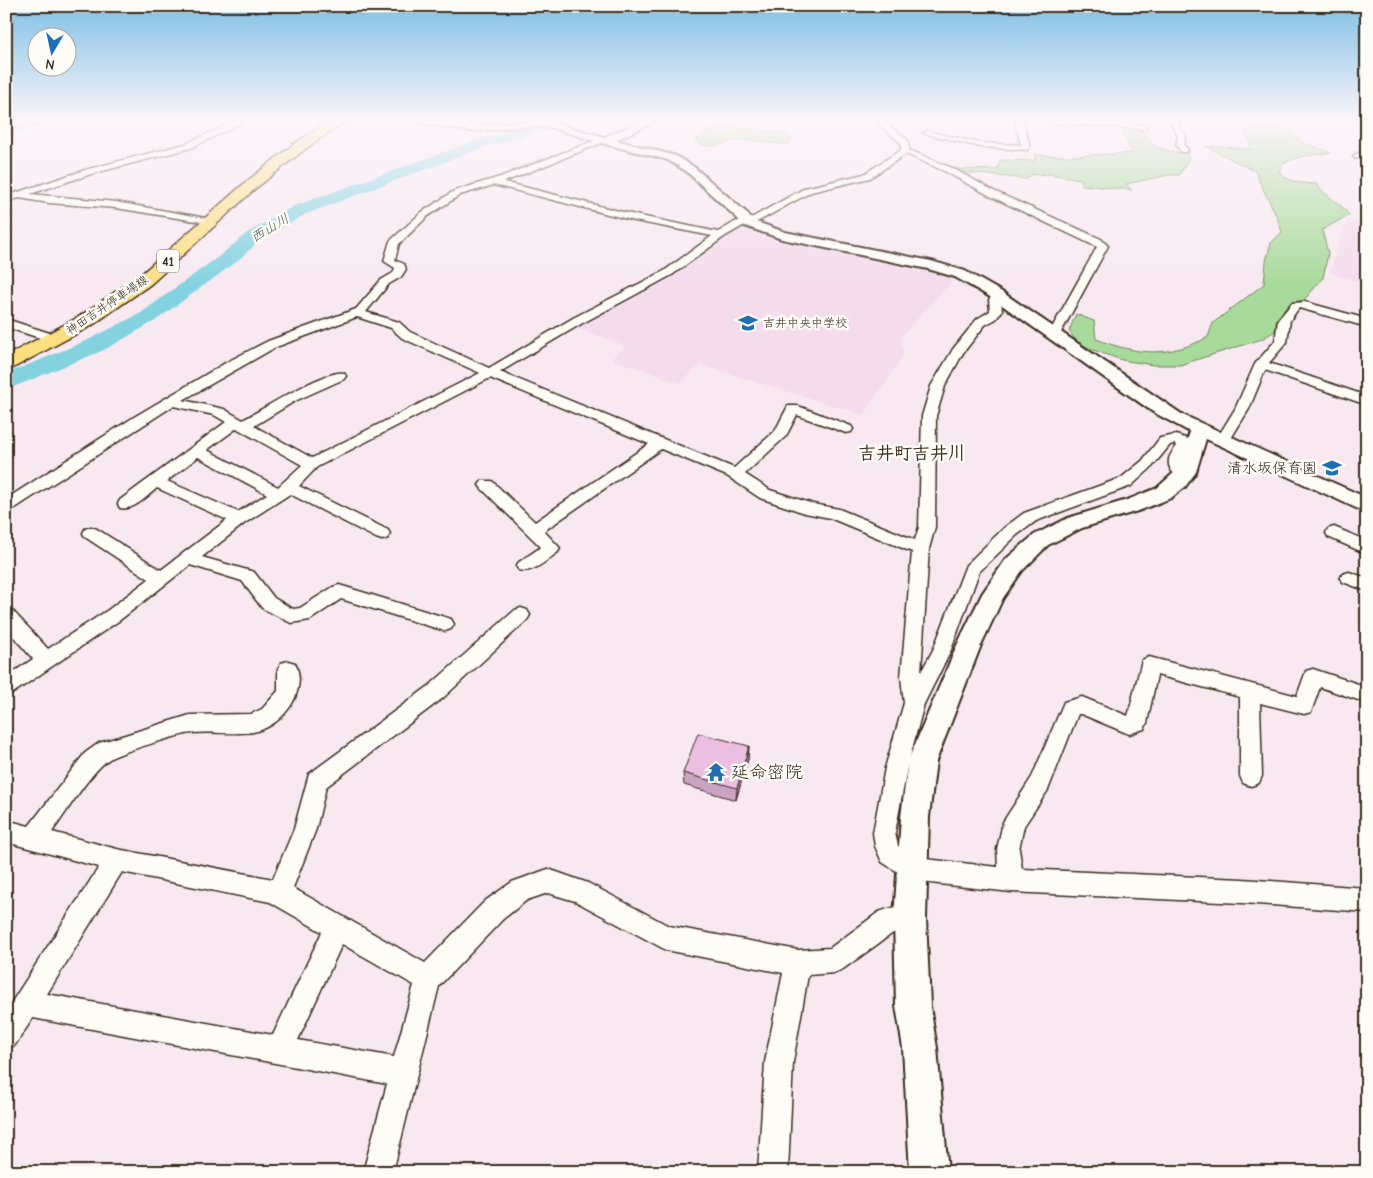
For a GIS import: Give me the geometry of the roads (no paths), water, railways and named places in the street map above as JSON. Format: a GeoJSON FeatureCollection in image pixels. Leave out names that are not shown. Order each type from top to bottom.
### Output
{"type":"FeatureCollection","features":[{"type":"Feature","properties":{"kind":"main road","name":"神田吉井停車場線"},"geometry":{"type":"LineString","coordinates":[[6,364],[55,339],[146,280],[263,176]]}},
{"type":"Feature","properties":{"kind":"street"},"geometry":{"type":"LineString","coordinates":[[6,200],[80,176]]}},
{"type":"Feature","properties":{"kind":"street"},"geometry":{"type":"LineString","coordinates":[[6,506],[171,401],[232,365],[272,344],[357,312],[385,282],[397,275],[401,269],[400,266],[389,262],[394,243],[425,214],[465,190],[510,176]]}},
{"type":"Feature","properties":{"kind":"street"},"geometry":{"type":"LineString","coordinates":[[699,176],[744,217],[746,222],[798,239],[944,269],[960,274],[997,295],[1159,408],[1211,435],[1367,506]]}},
{"type":"Feature","properties":{"kind":"street"},"geometry":{"type":"LineString","coordinates":[[6,687],[114,615],[239,519],[284,490],[312,464],[490,373],[577,321],[668,273],[720,235],[756,219],[808,190],[867,176]]}},
{"type":"Feature","properties":{"kind":"street"},"geometry":{"type":"LineString","coordinates":[[960,176],[992,194],[1097,241],[1103,246],[1054,335]]}},
{"type":"Feature","properties":{"kind":"street"},"geometry":{"type":"LineString","coordinates":[[494,182],[635,218],[720,235]]}},
{"type":"Feature","properties":{"kind":"street"},"geometry":{"type":"LineString","coordinates":[[19,195],[49,200],[116,205],[210,222]]}},
{"type":"Feature","properties":{"kind":"street"},"geometry":{"type":"LineString","coordinates":[[914,704],[912,677],[921,549],[926,527],[929,416],[938,386],[956,352],[981,322],[992,316],[996,311],[995,300],[997,295]]}},
{"type":"Feature","properties":{"kind":"street"},"geometry":{"type":"LineString","coordinates":[[929,1172],[920,1048],[913,1006],[910,918],[912,869],[922,761],[968,645],[993,594],[1014,565],[1041,540],[1075,523],[1134,505],[1164,493],[1178,482],[1211,435],[1242,409],[1261,364],[1281,342],[1284,320],[1296,305],[1305,305],[1367,323]]}},
{"type":"Feature","properties":{"kind":"street"},"geometry":{"type":"LineString","coordinates":[[357,312],[395,325],[406,336],[735,476],[765,494],[811,509],[833,513],[921,549]]}},
{"type":"Feature","properties":{"kind":"street"},"geometry":{"type":"LineString","coordinates":[[6,323],[55,339]]}},
{"type":"Feature","properties":{"kind":"street"},"geometry":{"type":"LineString","coordinates":[[1261,364],[1367,402]]}},
{"type":"Feature","properties":{"kind":"street"},"geometry":{"type":"LineString","coordinates":[[126,504],[197,451],[239,424],[339,376]]}},
{"type":"Feature","properties":{"kind":"street"},"geometry":{"type":"LineString","coordinates":[[171,401],[220,412],[312,464]]}},
{"type":"Feature","properties":{"kind":"street"},"geometry":{"type":"LineString","coordinates":[[735,476],[781,433],[793,409],[846,429]]}},
{"type":"Feature","properties":{"kind":"street"},"geometry":{"type":"LineString","coordinates":[[1184,474],[1176,466],[1176,458],[1184,446],[1183,442],[1176,439],[1165,441],[1147,464],[1126,482],[1088,498],[1068,502],[1037,514],[1011,531],[972,569],[942,650],[914,704],[896,768],[884,833],[886,846],[890,854],[912,869],[1011,880],[1367,900]]}},
{"type":"Feature","properties":{"kind":"street"},"geometry":{"type":"LineString","coordinates":[[534,530],[658,444]]}},
{"type":"Feature","properties":{"kind":"street"},"geometry":{"type":"LineString","coordinates":[[197,451],[382,534]]}},
{"type":"Feature","properties":{"kind":"street"},"geometry":{"type":"LineString","coordinates":[[156,482],[239,519]]}},
{"type":"Feature","properties":{"kind":"street"},"geometry":{"type":"LineString","coordinates":[[486,485],[552,548],[525,566]]}},
{"type":"Feature","properties":{"kind":"street"},"geometry":{"type":"LineString","coordinates":[[91,533],[161,578]]}},
{"type":"Feature","properties":{"kind":"street"},"geometry":{"type":"LineString","coordinates":[[1334,533],[1367,548]]}},
{"type":"Feature","properties":{"kind":"street"},"geometry":{"type":"LineString","coordinates":[[189,558],[248,576],[268,603],[291,616],[304,615],[339,592],[445,624]]}},
{"type":"Feature","properties":{"kind":"street"},"geometry":{"type":"LineString","coordinates":[[1349,578],[1367,585]]}},
{"type":"Feature","properties":{"kind":"street"},"geometry":{"type":"LineString","coordinates":[[6,615],[46,659]]}},
{"type":"Feature","properties":{"kind":"street"},"geometry":{"type":"LineString","coordinates":[[279,893],[305,829],[317,781],[436,692],[521,615]]}},
{"type":"Feature","properties":{"kind":"street"},"geometry":{"type":"LineString","coordinates":[[1011,880],[1008,849],[1014,822],[1040,783],[1071,708],[1082,705],[1129,724],[1137,723],[1150,665],[1304,706],[1313,677],[1367,695]]}},
{"type":"Feature","properties":{"kind":"street"},"geometry":{"type":"LineString","coordinates":[[34,838],[92,760],[106,750],[190,724],[254,723],[269,715],[288,694],[288,669]]}},
{"type":"Feature","properties":{"kind":"street"},"geometry":{"type":"LineString","coordinates":[[1250,693],[1251,776]]}},
{"type":"Feature","properties":{"kind":"street"},"geometry":{"type":"LineString","coordinates":[[6,831],[117,860],[279,893],[336,928],[428,979]]}},
{"type":"Feature","properties":{"kind":"street"},"geometry":{"type":"LineString","coordinates":[[6,1036],[28,1004],[117,860]]}},
{"type":"Feature","properties":{"kind":"street"},"geometry":{"type":"LineString","coordinates":[[378,1172],[428,979],[494,910],[520,890],[548,881],[580,891],[666,938],[798,963],[834,960],[888,922],[910,918]]}},
{"type":"Feature","properties":{"kind":"street"},"geometry":{"type":"LineString","coordinates":[[280,1050],[336,928]]}},
{"type":"Feature","properties":{"kind":"street"},"geometry":{"type":"LineString","coordinates":[[773,1172],[779,1062],[798,963]]}},
{"type":"Feature","properties":{"kind":"street"},"geometry":{"type":"LineString","coordinates":[[28,1004],[404,1073]]}},
{"type":"Feature","properties":{"kind":"waterway","name":"西山川"},"geometry":{"type":"LineString","coordinates":[[6,383],[96,345],[148,317],[229,258],[253,237],[300,210],[393,176]]}},
{"type":"Feature","properties":{"kind":"place","name":"吉井中央中学校"},"geometry":{"type":"Point","coordinates":[748,323]}},
{"type":"Feature","properties":{"kind":"place","name":"清水坂保育園"},"geometry":{"type":"Point","coordinates":[1332,468]}},
{"type":"Feature","properties":{"kind":"place","name":"延命密院"},"geometry":{"type":"Point","coordinates":[716,772]}},
{"type":"Feature","properties":{"kind":"district","name":"吉井町吉井川"},"geometry":{"type":"Point","coordinates":[912,453]}}]}
